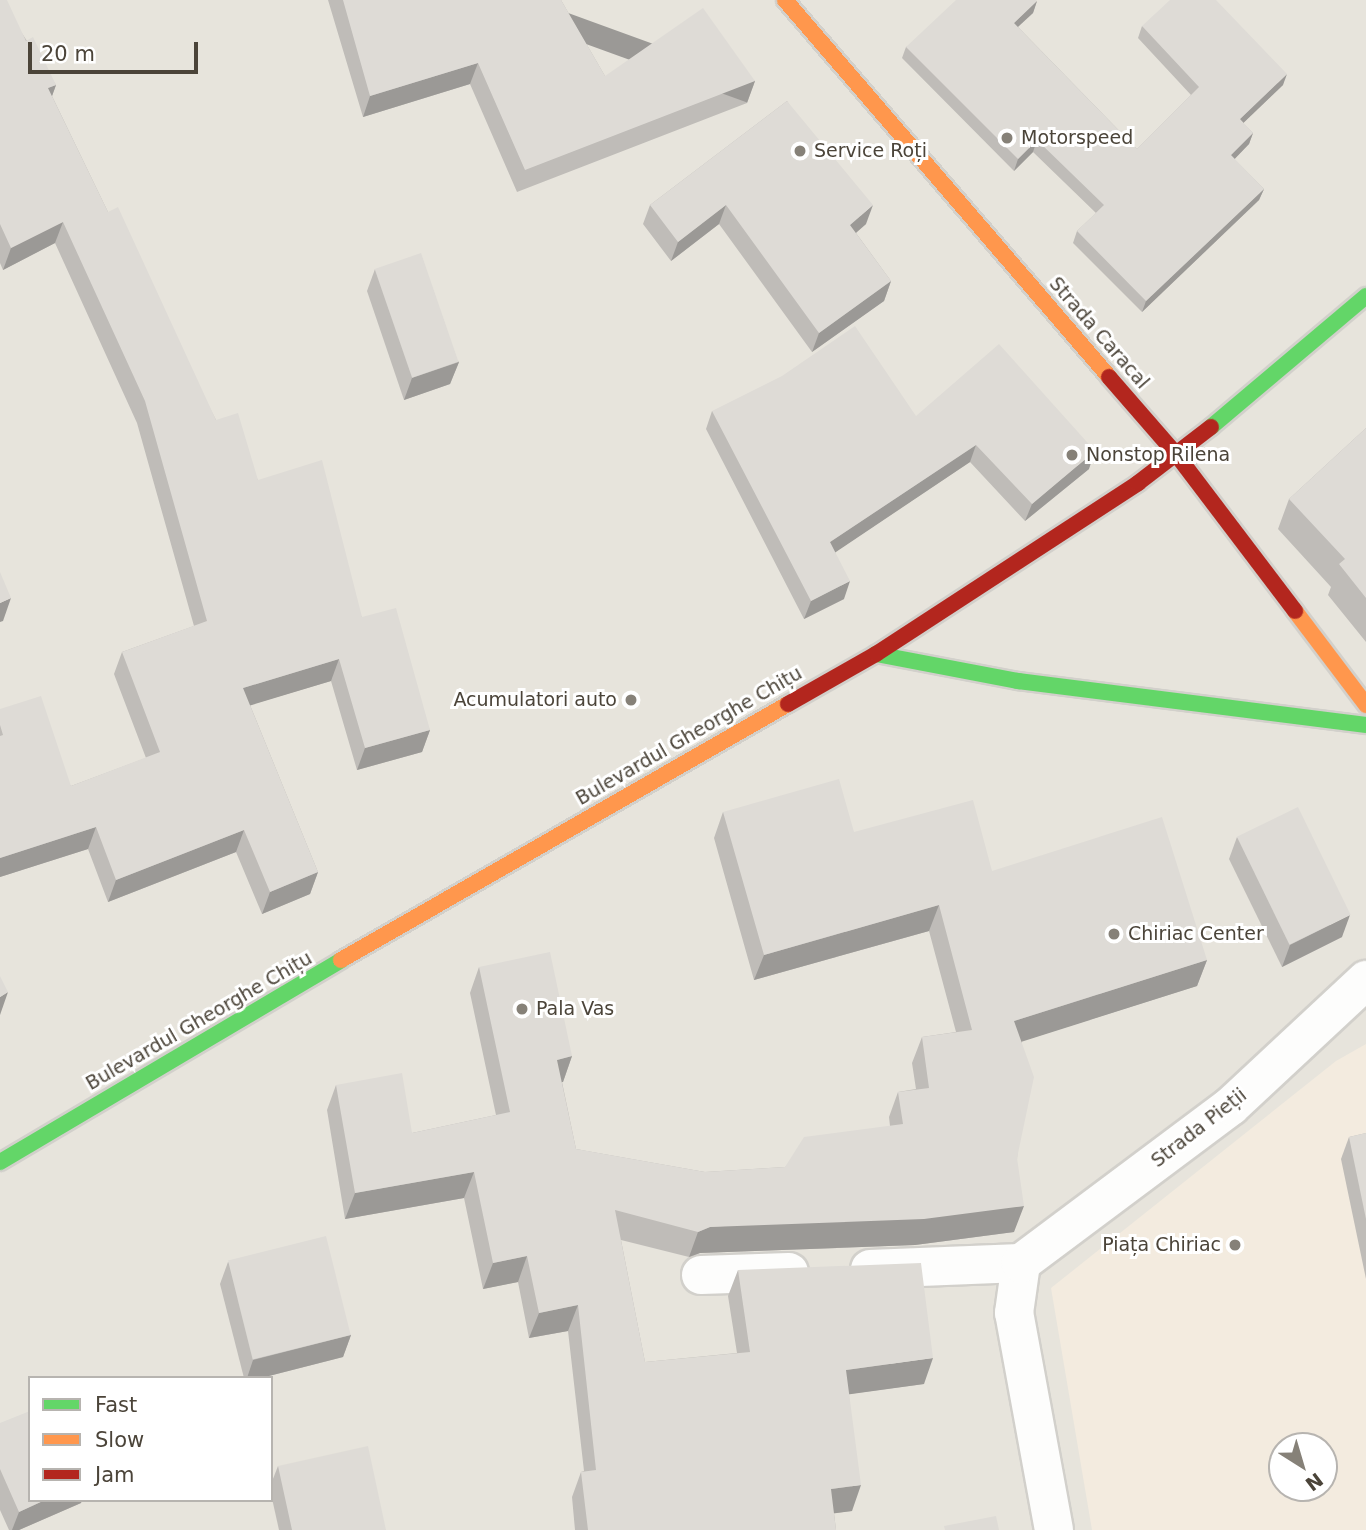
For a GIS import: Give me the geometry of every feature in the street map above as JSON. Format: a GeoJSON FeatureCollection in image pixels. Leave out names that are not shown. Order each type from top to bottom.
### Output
{"type":"FeatureCollection","features":[{"type":"Feature","properties":{"kind":"main road","name":"Strada Caracal"},"geometry":{"type":"LineString","coordinates":[[785,0],[1176,454],[1366,705]]}},
{"type":"Feature","properties":{"kind":"main road","name":"Bulevardul Gheorghe Chițu"},"geometry":{"type":"LineString","coordinates":[[0,1162],[193,1045],[876,654],[1176,454],[1366,296]]}},
{"type":"Feature","properties":{"kind":"main road"},"geometry":{"type":"LineString","coordinates":[[876,654],[1018,681],[1366,725]]}},
{"type":"Feature","properties":{"kind":"street","name":"Strada Pieții"},"geometry":{"type":"LineString","coordinates":[[1021,1263],[1231,1106],[1366,981]]}},
{"type":"Feature","properties":{"kind":"street"},"geometry":{"type":"LineString","coordinates":[[701,1275],[1021,1263],[1014,1312],[1054,1530]]}},
{"type":"Feature","properties":{"kind":"shaded area"},"geometry":{"type":"Polygon","coordinates":[[[0,0],[1366,0],[1366,1530],[0,1530],[0,0]]]}},
{"type":"Feature","properties":{"kind":"shaded area","name":"Piața Chiriac"},"geometry":{"type":"Polygon","coordinates":[[[1366,1044],[1366,1530],[1092,1530],[1051,1288],[1336,1061],[1366,1044]]]}},
{"type":"Feature","properties":{"kind":"building"},"geometry":{"type":"Polygon","coordinates":[[[0,0],[7,0],[26,41],[33,37],[56,85],[48,88],[108,212],[118,207],[216,420],[238,413],[258,480],[322,460],[362,617],[396,608],[430,730],[365,748],[339,659],[243,688],[318,872],[270,892],[244,830],[116,880],[96,827],[0,858],[0,736],[3,735],[0,709],[41,696],[71,786],[160,752],[122,652],[207,621],[145,401],[63,222],[11,248],[0,224],[0,0]]]}},
{"type":"Feature","properties":{"kind":"building"},"geometry":{"type":"Polygon","coordinates":[[[343,0],[561,0],[605,76],[703,8],[755,81],[525,170],[478,63],[370,96],[343,0]]]}},
{"type":"Feature","properties":{"kind":"building"},"geometry":{"type":"Polygon","coordinates":[[[956,0],[1036,0],[1014,23],[1137,149],[1199,87],[1142,26],[1170,0],[1216,0],[1287,74],[1240,119],[1253,133],[1231,155],[1264,189],[1146,301],[1077,231],[1104,205],[1037,140],[1018,159],[906,47],[956,0]]]}},
{"type":"Feature","properties":{"kind":"building"},"geometry":{"type":"Polygon","coordinates":[[[787,101],[873,205],[850,225],[891,281],[819,333],[726,205],[678,242],[650,205],[787,101]]]}},
{"type":"Feature","properties":{"kind":"building"},"geometry":{"type":"Polygon","coordinates":[[[421,253],[458,362],[412,378],[375,269],[421,253]]]}},
{"type":"Feature","properties":{"kind":"building"},"geometry":{"type":"Polygon","coordinates":[[[855,326],[916,416],[999,344],[1095,451],[1032,504],[976,445],[830,542],[850,581],[811,601],[712,411],[782,376],[855,326]]]}},
{"type":"Feature","properties":{"kind":"building"},"geometry":{"type":"Polygon","coordinates":[[[1366,428],[1366,598],[1339,564],[1345,559],[1289,499],[1366,428]]]}},
{"type":"Feature","properties":{"kind":"building"},"geometry":{"type":"Polygon","coordinates":[[[0,572],[11,598],[0,603],[0,572]]]}},
{"type":"Feature","properties":{"kind":"building"},"geometry":{"type":"Polygon","coordinates":[[[839,779],[854,832],[973,800],[992,871],[1162,817],[1207,960],[1014,1021],[1034,1077],[1017,1158],[1024,1206],[924,1219],[710,1227],[698,1232],[615,1210],[645,1362],[750,1352],[738,1270],[921,1263],[933,1358],[846,1370],[861,1485],[831,1489],[836,1530],[588,1530],[581,1472],[596,1470],[578,1305],[539,1313],[527,1256],[493,1263],[474,1172],[355,1193],[336,1085],[402,1073],[412,1133],[510,1112],[479,967],[550,952],[572,1056],[557,1060],[576,1149],[705,1172],[785,1167],[804,1137],[903,1124],[898,1092],[929,1088],[922,1037],[972,1030],[939,905],[764,955],[723,812],[839,779]]]}},
{"type":"Feature","properties":{"kind":"building"},"geometry":{"type":"Polygon","coordinates":[[[1298,807],[1351,915],[1289,945],[1237,837],[1298,807]]]}},
{"type":"Feature","properties":{"kind":"building"},"geometry":{"type":"Polygon","coordinates":[[[0,976],[8,992],[0,997],[0,976]]]}},
{"type":"Feature","properties":{"kind":"building"},"geometry":{"type":"Polygon","coordinates":[[[1366,1133],[1366,1219],[1349,1137],[1366,1133]]]}},
{"type":"Feature","properties":{"kind":"building"},"geometry":{"type":"Polygon","coordinates":[[[326,1236],[351,1335],[253,1359],[228,1260],[326,1236]]]}},
{"type":"Feature","properties":{"kind":"building"},"geometry":{"type":"Polygon","coordinates":[[[28,1412],[28,1502],[41,1502],[19,1512],[0,1469],[0,1423],[28,1412]]]}},
{"type":"Feature","properties":{"kind":"building"},"geometry":{"type":"Polygon","coordinates":[[[368,1446],[386,1530],[292,1530],[278,1466],[368,1446]]]}},
{"type":"Feature","properties":{"kind":"building"},"geometry":{"type":"Polygon","coordinates":[[[996,1516],[999,1530],[945,1530],[944,1526],[996,1516]]]}},
{"type":"Feature","properties":{"kind":"traffic: fast"},"geometry":{"type":"LineString","coordinates":[[1211,427],[1366,296]]}},
{"type":"Feature","properties":{"kind":"traffic: fast"},"geometry":{"type":"LineString","coordinates":[[876,654],[1018,681],[1366,725]]}},
{"type":"Feature","properties":{"kind":"traffic: fast"},"geometry":{"type":"LineString","coordinates":[[0,1162],[341,960]]}},
{"type":"Feature","properties":{"kind":"traffic: slow"},"geometry":{"type":"LineString","coordinates":[[785,0],[1109,377]]}},
{"type":"Feature","properties":{"kind":"traffic: slow"},"geometry":{"type":"LineString","coordinates":[[1295,611],[1366,705]]}},
{"type":"Feature","properties":{"kind":"traffic: slow"},"geometry":{"type":"LineString","coordinates":[[341,960],[788,704]]}},
{"type":"Feature","properties":{"kind":"traffic: jam"},"geometry":{"type":"LineString","coordinates":[[1109,377],[1176,454],[1295,611]]}},
{"type":"Feature","properties":{"kind":"traffic: jam"},"geometry":{"type":"LineString","coordinates":[[788,704],[876,654],[1138,483],[1211,427]]}},
{"type":"Feature","properties":{"kind":"place","name":"Motorspeed"},"geometry":{"type":"Point","coordinates":[1007,138]}},
{"type":"Feature","properties":{"kind":"place","name":"Service Roți"},"geometry":{"type":"Point","coordinates":[800,151]}},
{"type":"Feature","properties":{"kind":"place","name":"Nonstop Rilena"},"geometry":{"type":"Point","coordinates":[1072,455]}},
{"type":"Feature","properties":{"kind":"place","name":"Acumulatori auto"},"geometry":{"type":"Point","coordinates":[631,700]}},
{"type":"Feature","properties":{"kind":"place","name":"Chiriac Center"},"geometry":{"type":"Point","coordinates":[1114,934]}},
{"type":"Feature","properties":{"kind":"place","name":"Pala Vas"},"geometry":{"type":"Point","coordinates":[522,1009]}},
{"type":"Feature","properties":{"kind":"place","name":"Piața Chiriac"},"geometry":{"type":"Point","coordinates":[1235,1245]}}]}
